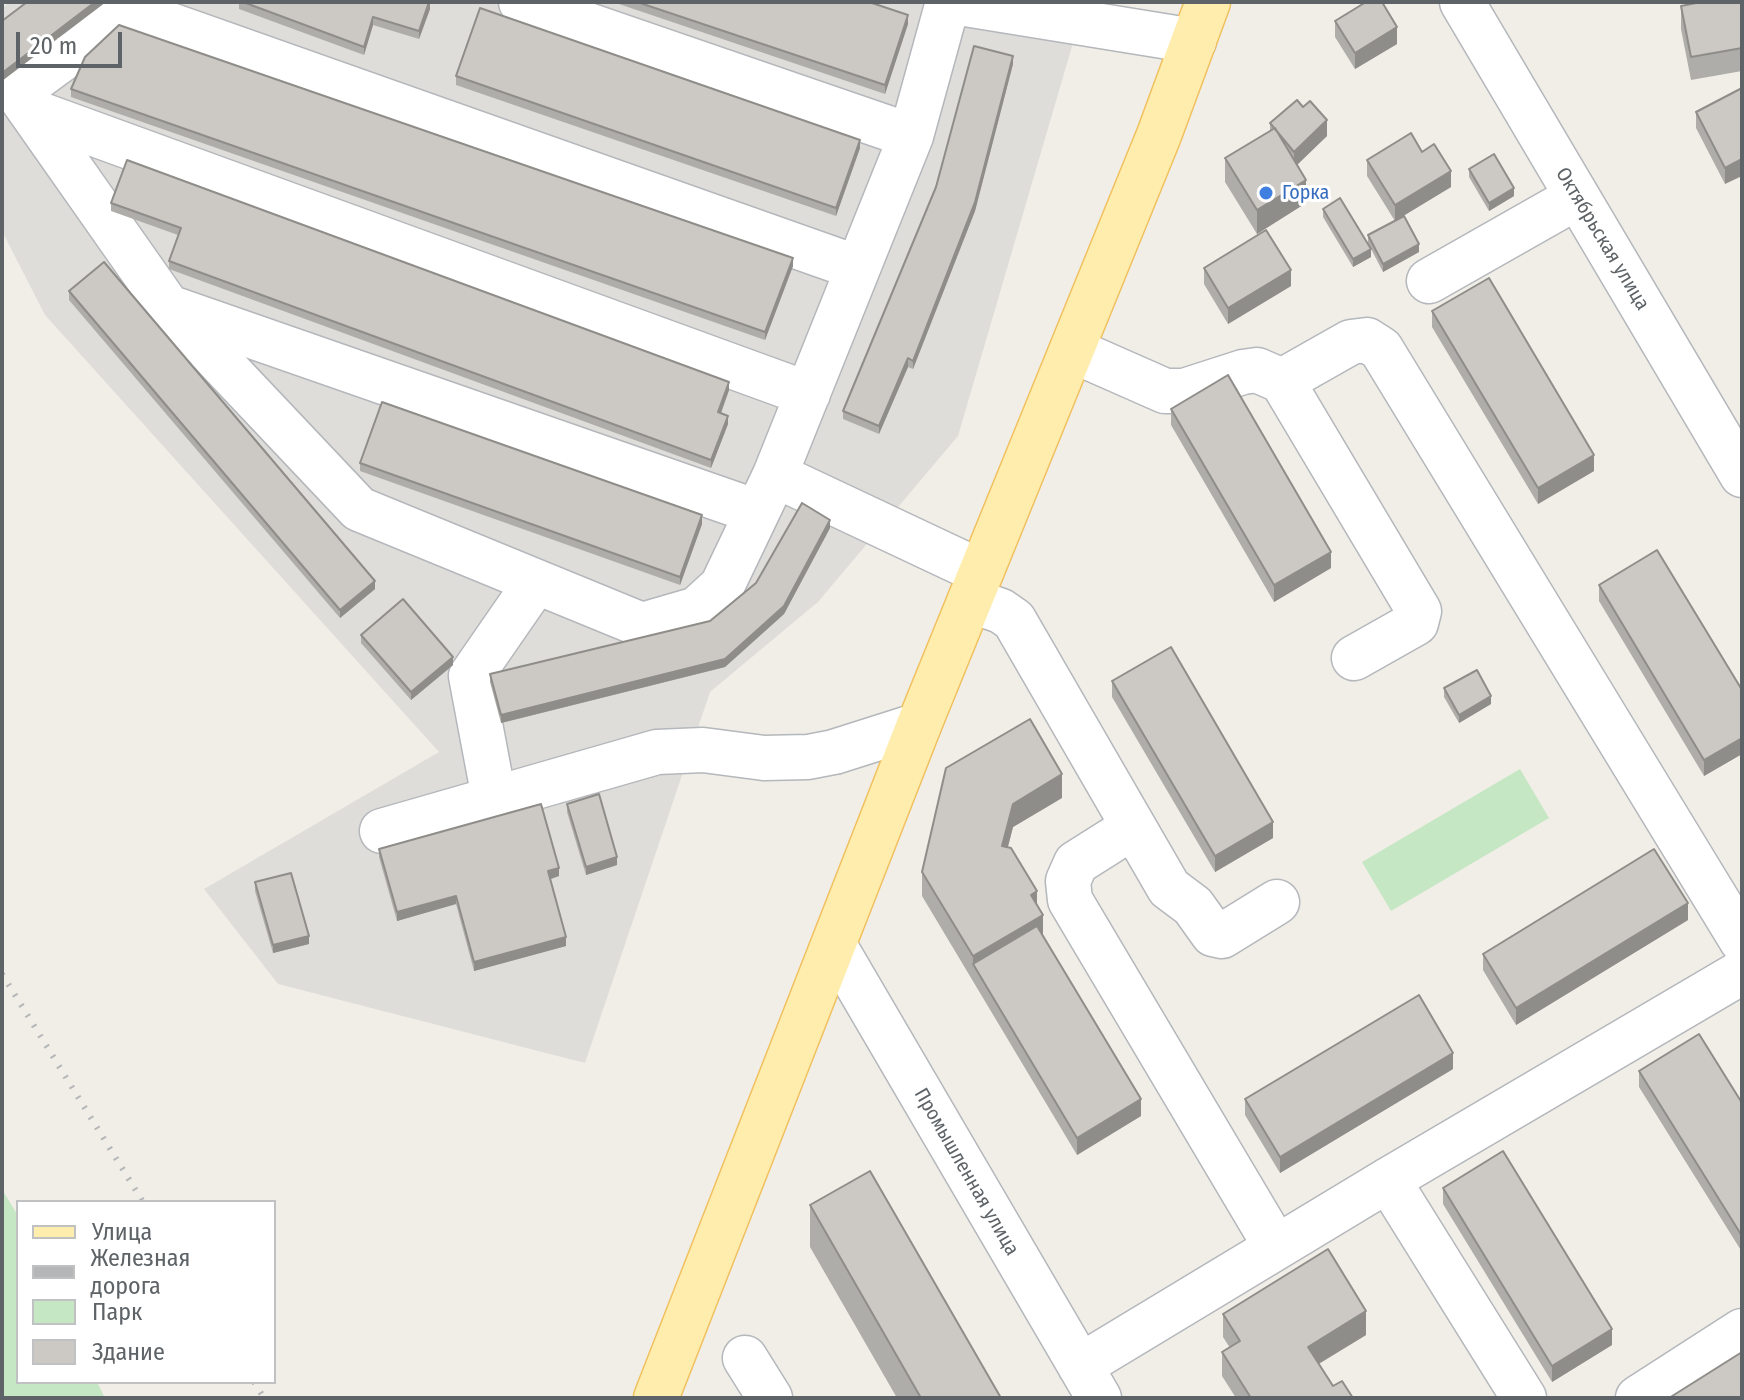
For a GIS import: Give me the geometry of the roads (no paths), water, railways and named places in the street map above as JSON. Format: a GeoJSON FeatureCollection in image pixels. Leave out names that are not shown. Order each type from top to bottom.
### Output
{"type":"FeatureCollection","features":[{"type":"Feature","properties":{"kind":"main road"},"geometry":{"type":"LineString","coordinates":[[656,1398],[919,725],[1159,135],[1201,21]]}},
{"type":"Feature","properties":{"kind":"street"},"geometry":{"type":"LineString","coordinates":[[521,2],[911,136]]}},
{"type":"Feature","properties":{"kind":"street"},"geometry":{"type":"LineString","coordinates":[[858,268],[134,6],[17,92],[168,307],[359,509],[642,625],[697,609],[722,586],[766,494],[808,394],[911,136],[951,2],[1201,21]]}},
{"type":"Feature","properties":{"kind":"street","name":"Октябрьская улица"},"geometry":{"type":"LineString","coordinates":[[1462,2],[1742,475]]}},
{"type":"Feature","properties":{"kind":"street"},"geometry":{"type":"LineString","coordinates":[[31,111],[808,394]]}},
{"type":"Feature","properties":{"kind":"street"},"geometry":{"type":"LineString","coordinates":[[1429,281],[1577,197]]}},
{"type":"Feature","properties":{"kind":"street"},"geometry":{"type":"LineString","coordinates":[[168,307],[766,494],[976,586],[1014,620],[1169,888],[1193,906],[1213,934],[1222,936],[1277,902]]}},
{"type":"Feature","properties":{"kind":"street"},"geometry":{"type":"LineString","coordinates":[[1282,381],[1351,342],[1367,340],[1381,349],[1742,941]]}},
{"type":"Feature","properties":{"kind":"street"},"geometry":{"type":"LineString","coordinates":[[1072,350],[1165,391],[1184,391],[1257,370],[1282,381],[1419,611],[1416,623],[1354,658]]}},
{"type":"Feature","properties":{"kind":"street"},"geometry":{"type":"LineString","coordinates":[[494,798],[471,676],[536,582]]}},
{"type":"Feature","properties":{"kind":"street"},"geometry":{"type":"LineString","coordinates":[[382,831],[657,752],[703,750],[764,758],[808,757],[919,725]]}},
{"type":"Feature","properties":{"kind":"street"},"geometry":{"type":"LineString","coordinates":[[1133,827],[1076,863],[1068,881],[1070,900],[1276,1247]]}},
{"type":"Feature","properties":{"kind":"street","name":"Промышленная улица"},"geometry":{"type":"LineString","coordinates":[[834,945],[1089,1382]]}},
{"type":"Feature","properties":{"kind":"street"},"geometry":{"type":"LineString","coordinates":[[1089,1382],[1276,1247],[1742,972]]}},
{"type":"Feature","properties":{"kind":"street"},"geometry":{"type":"LineString","coordinates":[[1388,1180],[1524,1398]]}},
{"type":"Feature","properties":{"kind":"street"},"geometry":{"type":"LineString","coordinates":[[1638,1398],[1742,1331]]}},
{"type":"Feature","properties":{"kind":"street"},"geometry":{"type":"LineString","coordinates":[[745,1358],[770,1398]]}},
{"type":"Feature","properties":{"kind":"railway"},"geometry":{"type":"LineString","coordinates":[[2,974],[142,1200]]}},
{"type":"Feature","properties":{"kind":"railway"},"geometry":{"type":"LineString","coordinates":[[255,1384],[264,1398]]}},
{"type":"Feature","properties":{"kind":"place","name":"Горка"},"geometry":{"type":"Point","coordinates":[1266,193]}}]}
